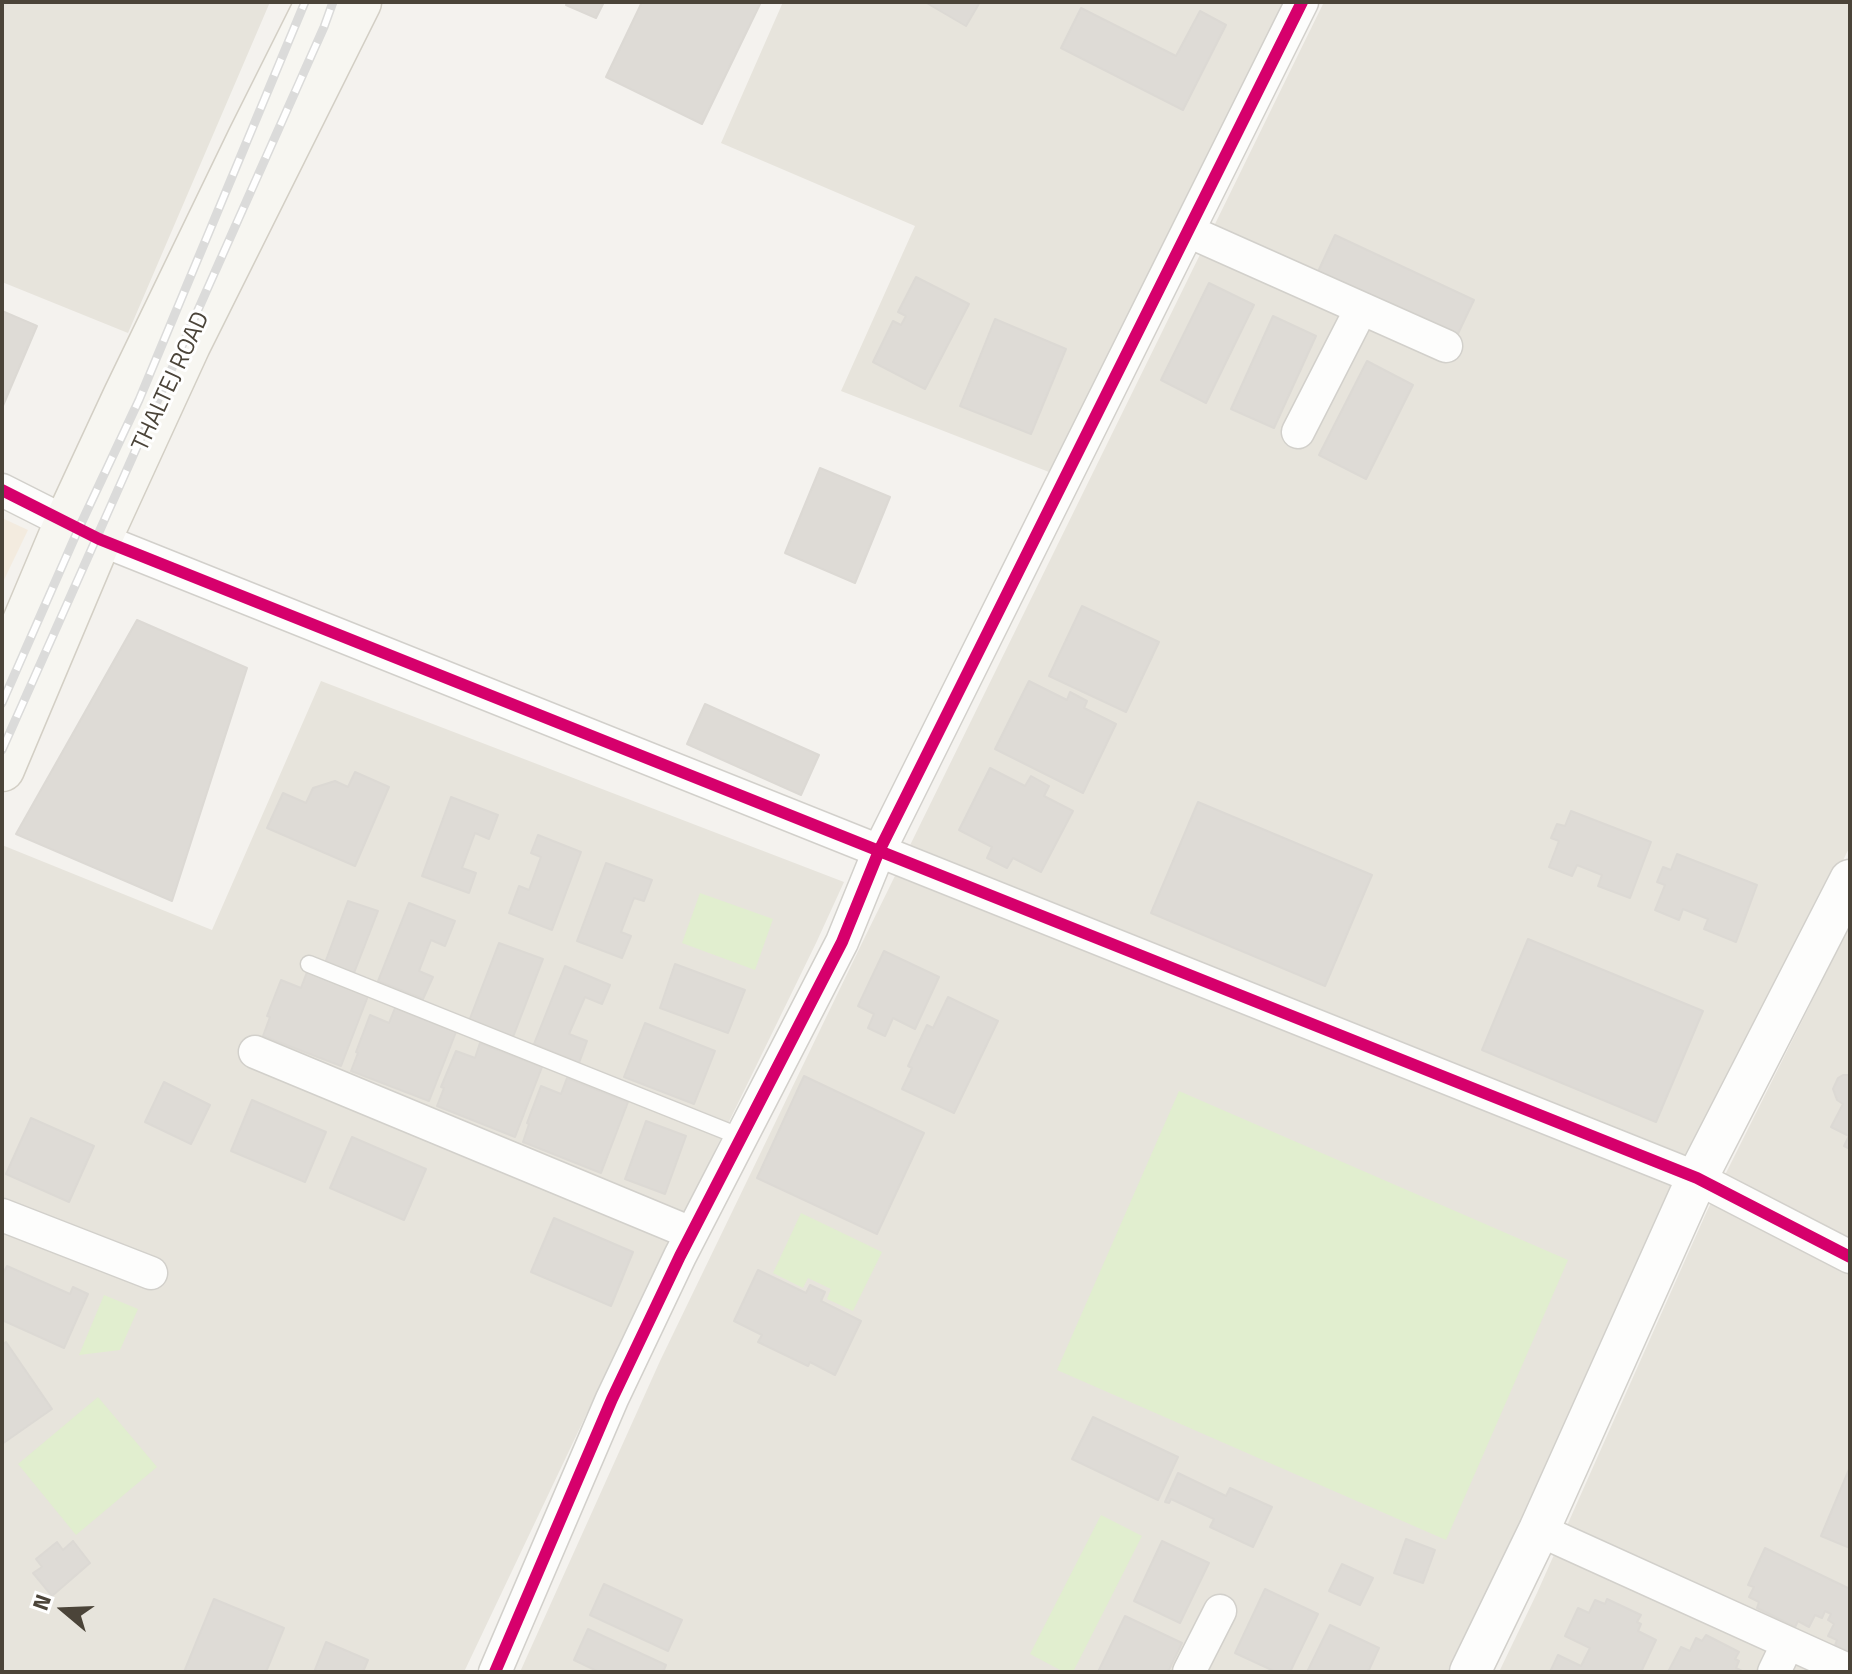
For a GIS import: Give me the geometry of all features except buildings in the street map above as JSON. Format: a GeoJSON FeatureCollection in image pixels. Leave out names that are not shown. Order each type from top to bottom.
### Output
{"type":"FeatureCollection","features":[{"type":"Feature","properties":{"kind":"main road","name":"THALTEJ ROAD"},"geometry":{"type":"LineString","coordinates":[[2,769],[82,532],[162,317],[318,2]]}},
{"type":"Feature","properties":{"kind":"main road","name":"THALTEJ ROAD"},"geometry":{"type":"LineString","coordinates":[[2,676],[188,345],[359,2]]}},
{"type":"Feature","properties":{"kind":"street"},"geometry":{"type":"LineString","coordinates":[[495,1672],[612,1399],[691,1233],[842,942],[879,851],[1302,2]]}},
{"type":"Feature","properties":{"kind":"street"},"geometry":{"type":"LineString","coordinates":[[1188,231],[1446,346]]}},
{"type":"Feature","properties":{"kind":"street"},"geometry":{"type":"LineString","coordinates":[[1298,432],[1361,309]]}},
{"type":"Feature","properties":{"kind":"street"},"geometry":{"type":"LineString","coordinates":[[2,490],[82,532],[1697,1178],[1850,1257]]}},
{"type":"Feature","properties":{"kind":"street"},"geometry":{"type":"LineString","coordinates":[[1470,1672],[1539,1530],[1697,1178],[1850,880]]}},
{"type":"Feature","properties":{"kind":"street"},"geometry":{"type":"LineString","coordinates":[[255,1052],[691,1233]]}},
{"type":"Feature","properties":{"kind":"street"},"geometry":{"type":"LineString","coordinates":[[2,1215],[151,1273]]}},
{"type":"Feature","properties":{"kind":"street"},"geometry":{"type":"LineString","coordinates":[[1539,1530],[1850,1671]]}},
{"type":"Feature","properties":{"kind":"street"},"geometry":{"type":"LineString","coordinates":[[1189,1672],[1220,1611]]}},
{"type":"Feature","properties":{"kind":"street"},"geometry":{"type":"LineString","coordinates":[[1774,1672],[1788,1643]]}},
{"type":"Feature","properties":{"kind":"lane"},"geometry":{"type":"LineString","coordinates":[[309,964],[741,1137]]}},
{"type":"Feature","properties":{"kind":"shaded area"},"geometry":{"type":"Polygon","coordinates":[[[2,2],[270,2],[128,333],[2,282],[2,2]]]}},
{"type":"Feature","properties":{"kind":"shaded area"},"geometry":{"type":"Polygon","coordinates":[[[783,2],[1284,2],[1049,472],[841,391],[915,226],[721,143],[783,2]]]}},
{"type":"Feature","properties":{"kind":"shaded area"},"geometry":{"type":"Polygon","coordinates":[[[1324,2],[1850,2],[1850,846],[1448,1672],[520,1672],[660,1361],[1324,2]]]}},
{"type":"Feature","properties":{"kind":"shaded area"},"geometry":{"type":"Polygon","coordinates":[[[2,518],[28,530],[2,584],[2,518]]]}},
{"type":"Feature","properties":{"kind":"shaded area"},"geometry":{"type":"Polygon","coordinates":[[[321,681],[844,882],[464,1672],[2,1672],[2,845],[212,930],[321,681]]]}},
{"type":"Feature","properties":{"kind":"shaded area"},"geometry":{"type":"Polygon","coordinates":[[[1850,925],[1850,1672],[1499,1672],[1707,1211],[1850,925]]]}},
{"type":"Feature","properties":{"kind":"green space"},"geometry":{"type":"Polygon","coordinates":[[[700,893],[773,919],[755,970],[682,943],[700,893]]]}},
{"type":"Feature","properties":{"kind":"green space"},"geometry":{"type":"Polygon","coordinates":[[[1179,1091],[1568,1260],[1446,1540],[1057,1370],[1179,1091]]]}},
{"type":"Feature","properties":{"kind":"green space"},"geometry":{"type":"Polygon","coordinates":[[[801,1213],[882,1252],[853,1311],[827,1299],[831,1289],[808,1278],[803,1288],[773,1273],[801,1213]]]}},
{"type":"Feature","properties":{"kind":"green space"},"geometry":{"type":"Polygon","coordinates":[[[104,1295],[138,1309],[120,1350],[79,1355],[104,1295]]]}},
{"type":"Feature","properties":{"kind":"green space"},"geometry":{"type":"Polygon","coordinates":[[[98,1397],[157,1467],[76,1535],[18,1464],[98,1397]]]}},
{"type":"Feature","properties":{"kind":"green space"},"geometry":{"type":"Polygon","coordinates":[[[1101,1515],[1142,1536],[1073,1672],[1064,1672],[1030,1654],[1101,1515]]]}},
{"type":"Feature","properties":{"kind":"railway"},"geometry":{"type":"LineString","coordinates":[[2,703],[139,400],[305,2]]}},
{"type":"Feature","properties":{"kind":"railway"},"geometry":{"type":"LineString","coordinates":[[2,750],[333,2]]}},
{"type":"Feature","properties":{"kind":"cycle path"},"geometry":{"type":"LineString","coordinates":[[495,1672],[612,1399],[680,1256],[842,942],[879,851],[1302,2]]}},
{"type":"Feature","properties":{"kind":"cycle path"},"geometry":{"type":"LineString","coordinates":[[2,490],[99,539],[1697,1178],[1850,1257]]}}]}
